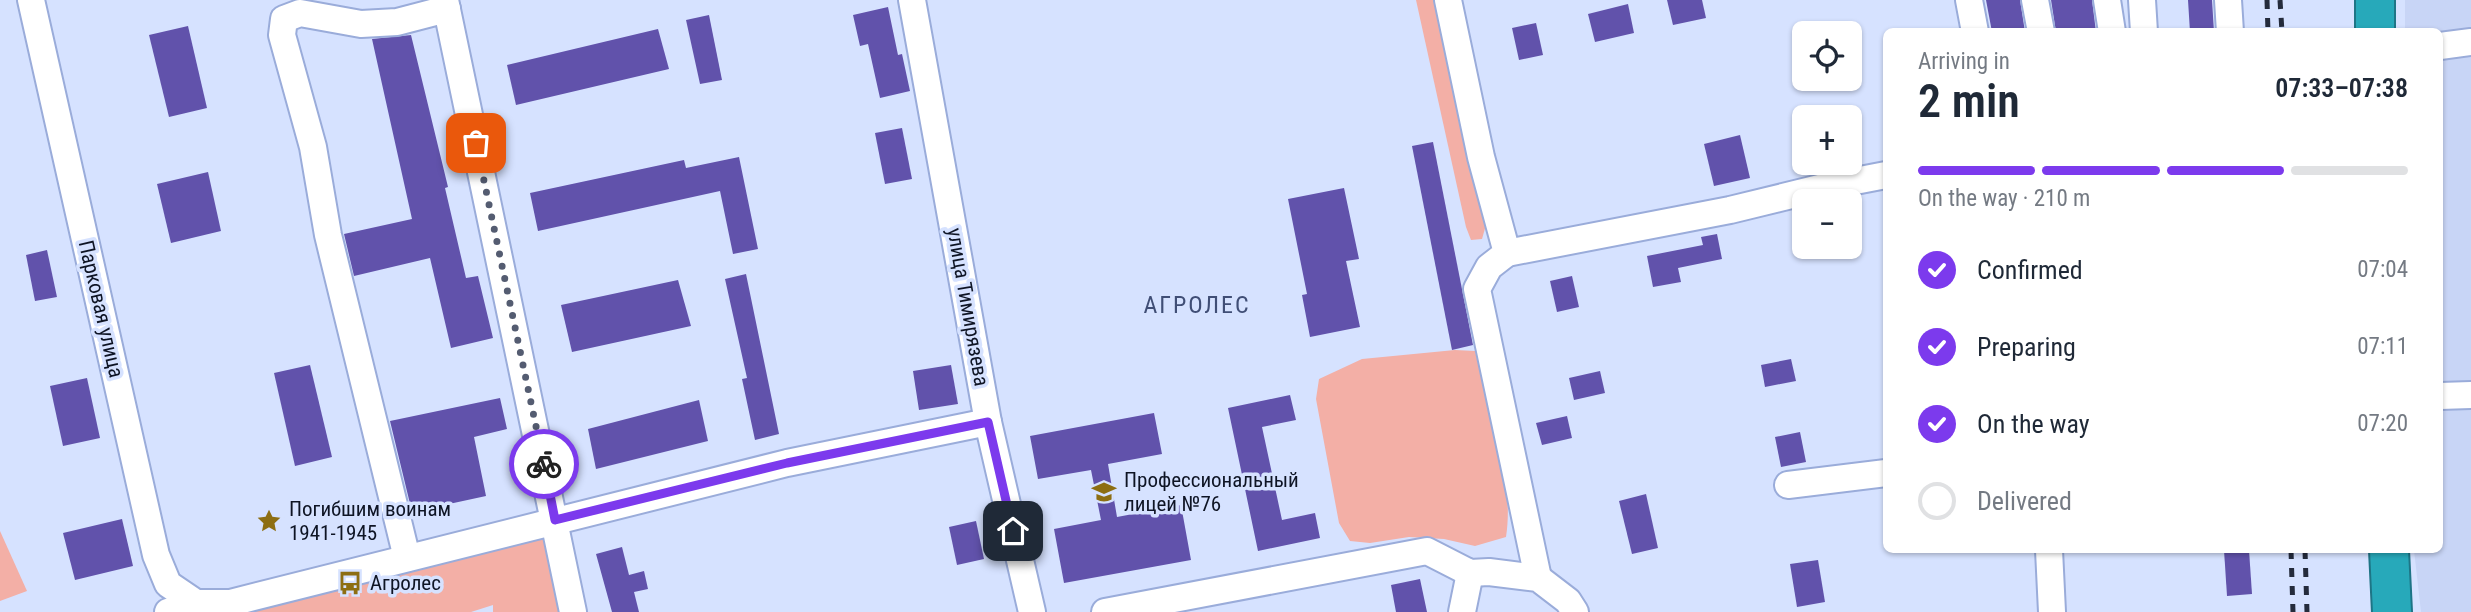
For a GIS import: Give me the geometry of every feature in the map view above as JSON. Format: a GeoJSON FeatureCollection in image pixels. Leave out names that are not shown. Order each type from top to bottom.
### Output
{"type":"FeatureCollection","features":[{"type":"Feature","properties":{"kind":"highway"},"geometry":{"type":"LineString","coordinates":[[2375,0],[2375,28]]}},
{"type":"Feature","properties":{"kind":"highway"},"geometry":{"type":"LineString","coordinates":[[2389,553],[2392,612]]}},
{"type":"Feature","properties":{"kind":"street","name":"Парковая улица"},"geometry":{"type":"LineString","coordinates":[[31,0],[156,555],[168,584],[196,603]]}},
{"type":"Feature","properties":{"kind":"street","name":"улица Тимирязева"},"geometry":{"type":"LineString","coordinates":[[912,0],[988,422],[1032,612]]}},
{"type":"Feature","properties":{"kind":"street"},"geometry":{"type":"LineString","coordinates":[[1448,0],[1481,157],[1507,253]]}},
{"type":"Feature","properties":{"kind":"street"},"geometry":{"type":"LineString","coordinates":[[1969,0],[1974,28]]}},
{"type":"Feature","properties":{"kind":"street"},"geometry":{"type":"LineString","coordinates":[[2035,0],[2040,28]]}},
{"type":"Feature","properties":{"kind":"street"},"geometry":{"type":"LineString","coordinates":[[2107,0],[2111,28]]}},
{"type":"Feature","properties":{"kind":"street"},"geometry":{"type":"LineString","coordinates":[[2142,0],[2144,28]]}},
{"type":"Feature","properties":{"kind":"street"},"geometry":{"type":"LineString","coordinates":[[2228,0],[2231,28]]}},
{"type":"Feature","properties":{"kind":"street"},"geometry":{"type":"LineString","coordinates":[[407,558],[328,235],[313,147],[282,35],[284,19],[300,13],[361,24],[397,22],[446,4],[573,612]]}},
{"type":"Feature","properties":{"kind":"street"},"geometry":{"type":"LineString","coordinates":[[2443,46],[2471,42]]}},
{"type":"Feature","properties":{"kind":"street"},"geometry":{"type":"LineString","coordinates":[[1538,578],[1477,289],[1489,267],[1507,253],[1730,211],[1824,187],[1883,176]]}},
{"type":"Feature","properties":{"kind":"street"},"geometry":{"type":"LineString","coordinates":[[2443,396],[2471,395]]}},
{"type":"Feature","properties":{"kind":"street"},"geometry":{"type":"LineString","coordinates":[[168,612],[196,603],[230,603],[787,463],[988,422]]}},
{"type":"Feature","properties":{"kind":"street"},"geometry":{"type":"LineString","coordinates":[[1788,485],[1883,473]]}},
{"type":"Feature","properties":{"kind":"street"},"geometry":{"type":"LineString","coordinates":[[1105,612],[1427,551],[1470,573],[1489,572],[1538,578],[1568,601],[1575,612]]}},
{"type":"Feature","properties":{"kind":"street"},"geometry":{"type":"LineString","coordinates":[[2049,553],[2052,612]]}},
{"type":"Feature","properties":{"kind":"street"},"geometry":{"type":"LineString","coordinates":[[1462,612],[1470,573]]}},
{"type":"Feature","properties":{"kind":"shaded area"},"geometry":{"type":"Polygon","coordinates":[[[1416,0],[1435,0],[1486,225],[1482,239],[1471,240],[1466,227],[1416,0]]]}},
{"type":"Feature","properties":{"kind":"shaded area"},"geometry":{"type":"Polygon","coordinates":[[[2405,0],[2471,0],[2471,612],[2421,612],[2414,553],[2443,553],[2443,28],[2405,28],[2405,0]]]}},
{"type":"Feature","properties":{"kind":"shaded area"},"geometry":{"type":"Polygon","coordinates":[[[1455,350],[1475,351],[1504,468],[1508,515],[1506,537],[1475,546],[1444,539],[1409,537],[1370,543],[1350,541],[1339,523],[1316,399],[1319,379],[1362,359],[1455,350]]]}},
{"type":"Feature","properties":{"kind":"shaded area"},"geometry":{"type":"Polygon","coordinates":[[[562,527],[585,612],[493,612],[493,605],[471,612],[251,612],[562,527]]]}},
{"type":"Feature","properties":{"kind":"shaded area"},"geometry":{"type":"Polygon","coordinates":[[[0,531],[27,591],[0,601],[0,531]]]}},
{"type":"Feature","properties":{"kind":"building"},"geometry":{"type":"Polygon","coordinates":[[[1667,0],[1702,0],[1706,18],[1673,25],[1667,0]]]}},
{"type":"Feature","properties":{"kind":"building"},"geometry":{"type":"Polygon","coordinates":[[[1986,0],[2020,0],[2024,28],[1991,28],[1986,0]]]}},
{"type":"Feature","properties":{"kind":"building"},"geometry":{"type":"Polygon","coordinates":[[[2051,0],[2092,0],[2096,28],[2055,28],[2051,0]]]}},
{"type":"Feature","properties":{"kind":"building"},"geometry":{"type":"Polygon","coordinates":[[[2188,0],[2212,0],[2214,28],[2190,28],[2188,0]]]}},
{"type":"Feature","properties":{"kind":"building"},"geometry":{"type":"Polygon","coordinates":[[[1628,4],[1634,33],[1595,42],[1588,14],[1628,4]]]}},
{"type":"Feature","properties":{"kind":"building"},"geometry":{"type":"Polygon","coordinates":[[[888,7],[898,55],[902,54],[910,91],[880,98],[868,44],[860,46],[853,15],[888,7]]]}},
{"type":"Feature","properties":{"kind":"building"},"geometry":{"type":"Polygon","coordinates":[[[709,15],[722,80],[700,84],[686,20],[709,15]]]}},
{"type":"Feature","properties":{"kind":"building"},"geometry":{"type":"Polygon","coordinates":[[[1536,23],[1543,55],[1519,60],[1512,28],[1536,23]]]}},
{"type":"Feature","properties":{"kind":"building"},"geometry":{"type":"Polygon","coordinates":[[[188,26],[207,108],[169,117],[149,35],[188,26]]]}},
{"type":"Feature","properties":{"kind":"building"},"geometry":{"type":"Polygon","coordinates":[[[658,29],[669,69],[516,105],[507,65],[658,29]]]}},
{"type":"Feature","properties":{"kind":"building"},"geometry":{"type":"Polygon","coordinates":[[[411,35],[448,187],[445,188],[466,278],[478,276],[493,338],[451,348],[430,258],[354,276],[344,234],[412,219],[372,39],[411,35]]]}},
{"type":"Feature","properties":{"kind":"building"},"geometry":{"type":"Polygon","coordinates":[[[902,128],[912,179],[885,184],[875,133],[902,128]]]}},
{"type":"Feature","properties":{"kind":"building"},"geometry":{"type":"Polygon","coordinates":[[[1740,135],[1750,178],[1714,186],[1704,144],[1740,135]]]}},
{"type":"Feature","properties":{"kind":"building"},"geometry":{"type":"Polygon","coordinates":[[[1433,142],[1473,345],[1452,350],[1412,146],[1433,142]]]}},
{"type":"Feature","properties":{"kind":"building"},"geometry":{"type":"Polygon","coordinates":[[[739,157],[758,249],[733,254],[720,191],[538,231],[530,193],[684,160],[686,168],[739,157]]]}},
{"type":"Feature","properties":{"kind":"building"},"geometry":{"type":"Polygon","coordinates":[[[208,172],[221,231],[171,243],[157,184],[208,172]]]}},
{"type":"Feature","properties":{"kind":"building"},"geometry":{"type":"Polygon","coordinates":[[[1344,188],[1359,259],[1346,261],[1360,327],[1310,337],[1302,295],[1307,294],[1288,199],[1344,188]]]}},
{"type":"Feature","properties":{"kind":"building"},"geometry":{"type":"Polygon","coordinates":[[[1717,234],[1722,259],[1678,268],[1681,282],[1653,287],[1647,256],[1703,245],[1701,237],[1717,234]]]}},
{"type":"Feature","properties":{"kind":"building"},"geometry":{"type":"Polygon","coordinates":[[[47,250],[57,297],[35,301],[26,255],[47,250]]]}},
{"type":"Feature","properties":{"kind":"building"},"geometry":{"type":"Polygon","coordinates":[[[746,274],[779,434],[755,440],[742,379],[747,378],[725,279],[746,274]]]}},
{"type":"Feature","properties":{"kind":"building"},"geometry":{"type":"Polygon","coordinates":[[[1572,276],[1579,307],[1557,312],[1550,281],[1572,276]]]}},
{"type":"Feature","properties":{"kind":"building"},"geometry":{"type":"Polygon","coordinates":[[[678,280],[691,326],[572,352],[561,305],[678,280]]]}},
{"type":"Feature","properties":{"kind":"building"},"geometry":{"type":"Polygon","coordinates":[[[1791,359],[1796,381],[1765,387],[1761,365],[1791,359]]]}},
{"type":"Feature","properties":{"kind":"building"},"geometry":{"type":"Polygon","coordinates":[[[310,365],[332,457],[295,466],[274,373],[310,365]]]}},
{"type":"Feature","properties":{"kind":"building"},"geometry":{"type":"Polygon","coordinates":[[[951,365],[958,404],[919,410],[913,371],[951,365]]]}},
{"type":"Feature","properties":{"kind":"building"},"geometry":{"type":"Polygon","coordinates":[[[1600,371],[1605,393],[1574,400],[1569,378],[1600,371]]]}},
{"type":"Feature","properties":{"kind":"building"},"geometry":{"type":"Polygon","coordinates":[[[87,378],[100,438],[63,446],[50,386],[87,378]]]}},
{"type":"Feature","properties":{"kind":"building"},"geometry":{"type":"Polygon","coordinates":[[[1290,395],[1296,420],[1262,427],[1282,520],[1315,513],[1320,538],[1258,551],[1228,408],[1290,395]]]}},
{"type":"Feature","properties":{"kind":"building"},"geometry":{"type":"Polygon","coordinates":[[[500,398],[507,429],[474,437],[486,496],[412,512],[390,421],[500,398]]]}},
{"type":"Feature","properties":{"kind":"building"},"geometry":{"type":"Polygon","coordinates":[[[699,400],[708,441],[596,469],[588,429],[699,400]]]}},
{"type":"Feature","properties":{"kind":"building","name":"Профессиональный лицей №76"},"geometry":{"type":"Polygon","coordinates":[[[1154,413],[1162,454],[1108,464],[1117,517],[1181,505],[1191,560],[1064,583],[1054,529],[1101,520],[1091,470],[1038,479],[1030,436],[1154,413]]]}},
{"type":"Feature","properties":{"kind":"building"},"geometry":{"type":"Polygon","coordinates":[[[1567,416],[1572,438],[1542,445],[1536,423],[1567,416]]]}},
{"type":"Feature","properties":{"kind":"building"},"geometry":{"type":"Polygon","coordinates":[[[1800,432],[1806,462],[1781,467],[1775,437],[1800,432]]]}},
{"type":"Feature","properties":{"kind":"building"},"geometry":{"type":"Polygon","coordinates":[[[1646,494],[1658,548],[1632,554],[1619,501],[1646,494]]]}},
{"type":"Feature","properties":{"kind":"building"},"geometry":{"type":"Polygon","coordinates":[[[122,519],[133,566],[75,580],[63,533],[122,519]]]}},
{"type":"Feature","properties":{"kind":"building"},"geometry":{"type":"Polygon","coordinates":[[[976,521],[984,559],[957,565],[949,527],[976,521]]]}},
{"type":"Feature","properties":{"kind":"building"},"geometry":{"type":"Polygon","coordinates":[[[622,547],[629,575],[644,571],[648,589],[634,592],[639,612],[612,612],[596,554],[622,547]]]}},
{"type":"Feature","properties":{"kind":"building"},"geometry":{"type":"Polygon","coordinates":[[[2224,553],[2249,553],[2252,594],[2227,596],[2224,553]]]}},
{"type":"Feature","properties":{"kind":"building"},"geometry":{"type":"Polygon","coordinates":[[[1818,560],[1825,602],[1797,607],[1790,564],[1818,560]]]}},
{"type":"Feature","properties":{"kind":"building"},"geometry":{"type":"Polygon","coordinates":[[[1420,579],[1427,612],[1396,612],[1391,585],[1420,579]]]}},
{"type":"Feature","properties":{"kind":"railway"},"geometry":{"type":"LineString","coordinates":[[2267,0],[2268,28]]}},
{"type":"Feature","properties":{"kind":"railway"},"geometry":{"type":"LineString","coordinates":[[2280,0],[2282,28]]}},
{"type":"Feature","properties":{"kind":"railway"},"geometry":{"type":"LineString","coordinates":[[2291,553],[2293,612]]}},
{"type":"Feature","properties":{"kind":"railway"},"geometry":{"type":"LineString","coordinates":[[2305,553],[2307,612]]}},
{"type":"Feature","properties":{"kind":"way so far"},"geometry":{"type":"LineString","coordinates":[[476,143],[544,464]]}},
{"type":"Feature","properties":{"kind":"place","name":"Профессиональный лицей №76"},"geometry":{"type":"Point","coordinates":[1104,492]}},
{"type":"Feature","properties":{"kind":"place","name":"Погибшим воинам 1941-1945"},"geometry":{"type":"Point","coordinates":[269,521]}},
{"type":"Feature","properties":{"kind":"place","name":"Агролес"},"geometry":{"type":"Point","coordinates":[350,583]}},
{"type":"Feature","properties":{"kind":"district","name":"АГРОЛЕС"},"geometry":{"type":"Point","coordinates":[1197,305]}},
{"type":"Feature","properties":{"kind":"route"},"geometry":{"type":"LineString","coordinates":[[544,464],[555,520],[787,463],[988,422],[1013,531]]}}]}
